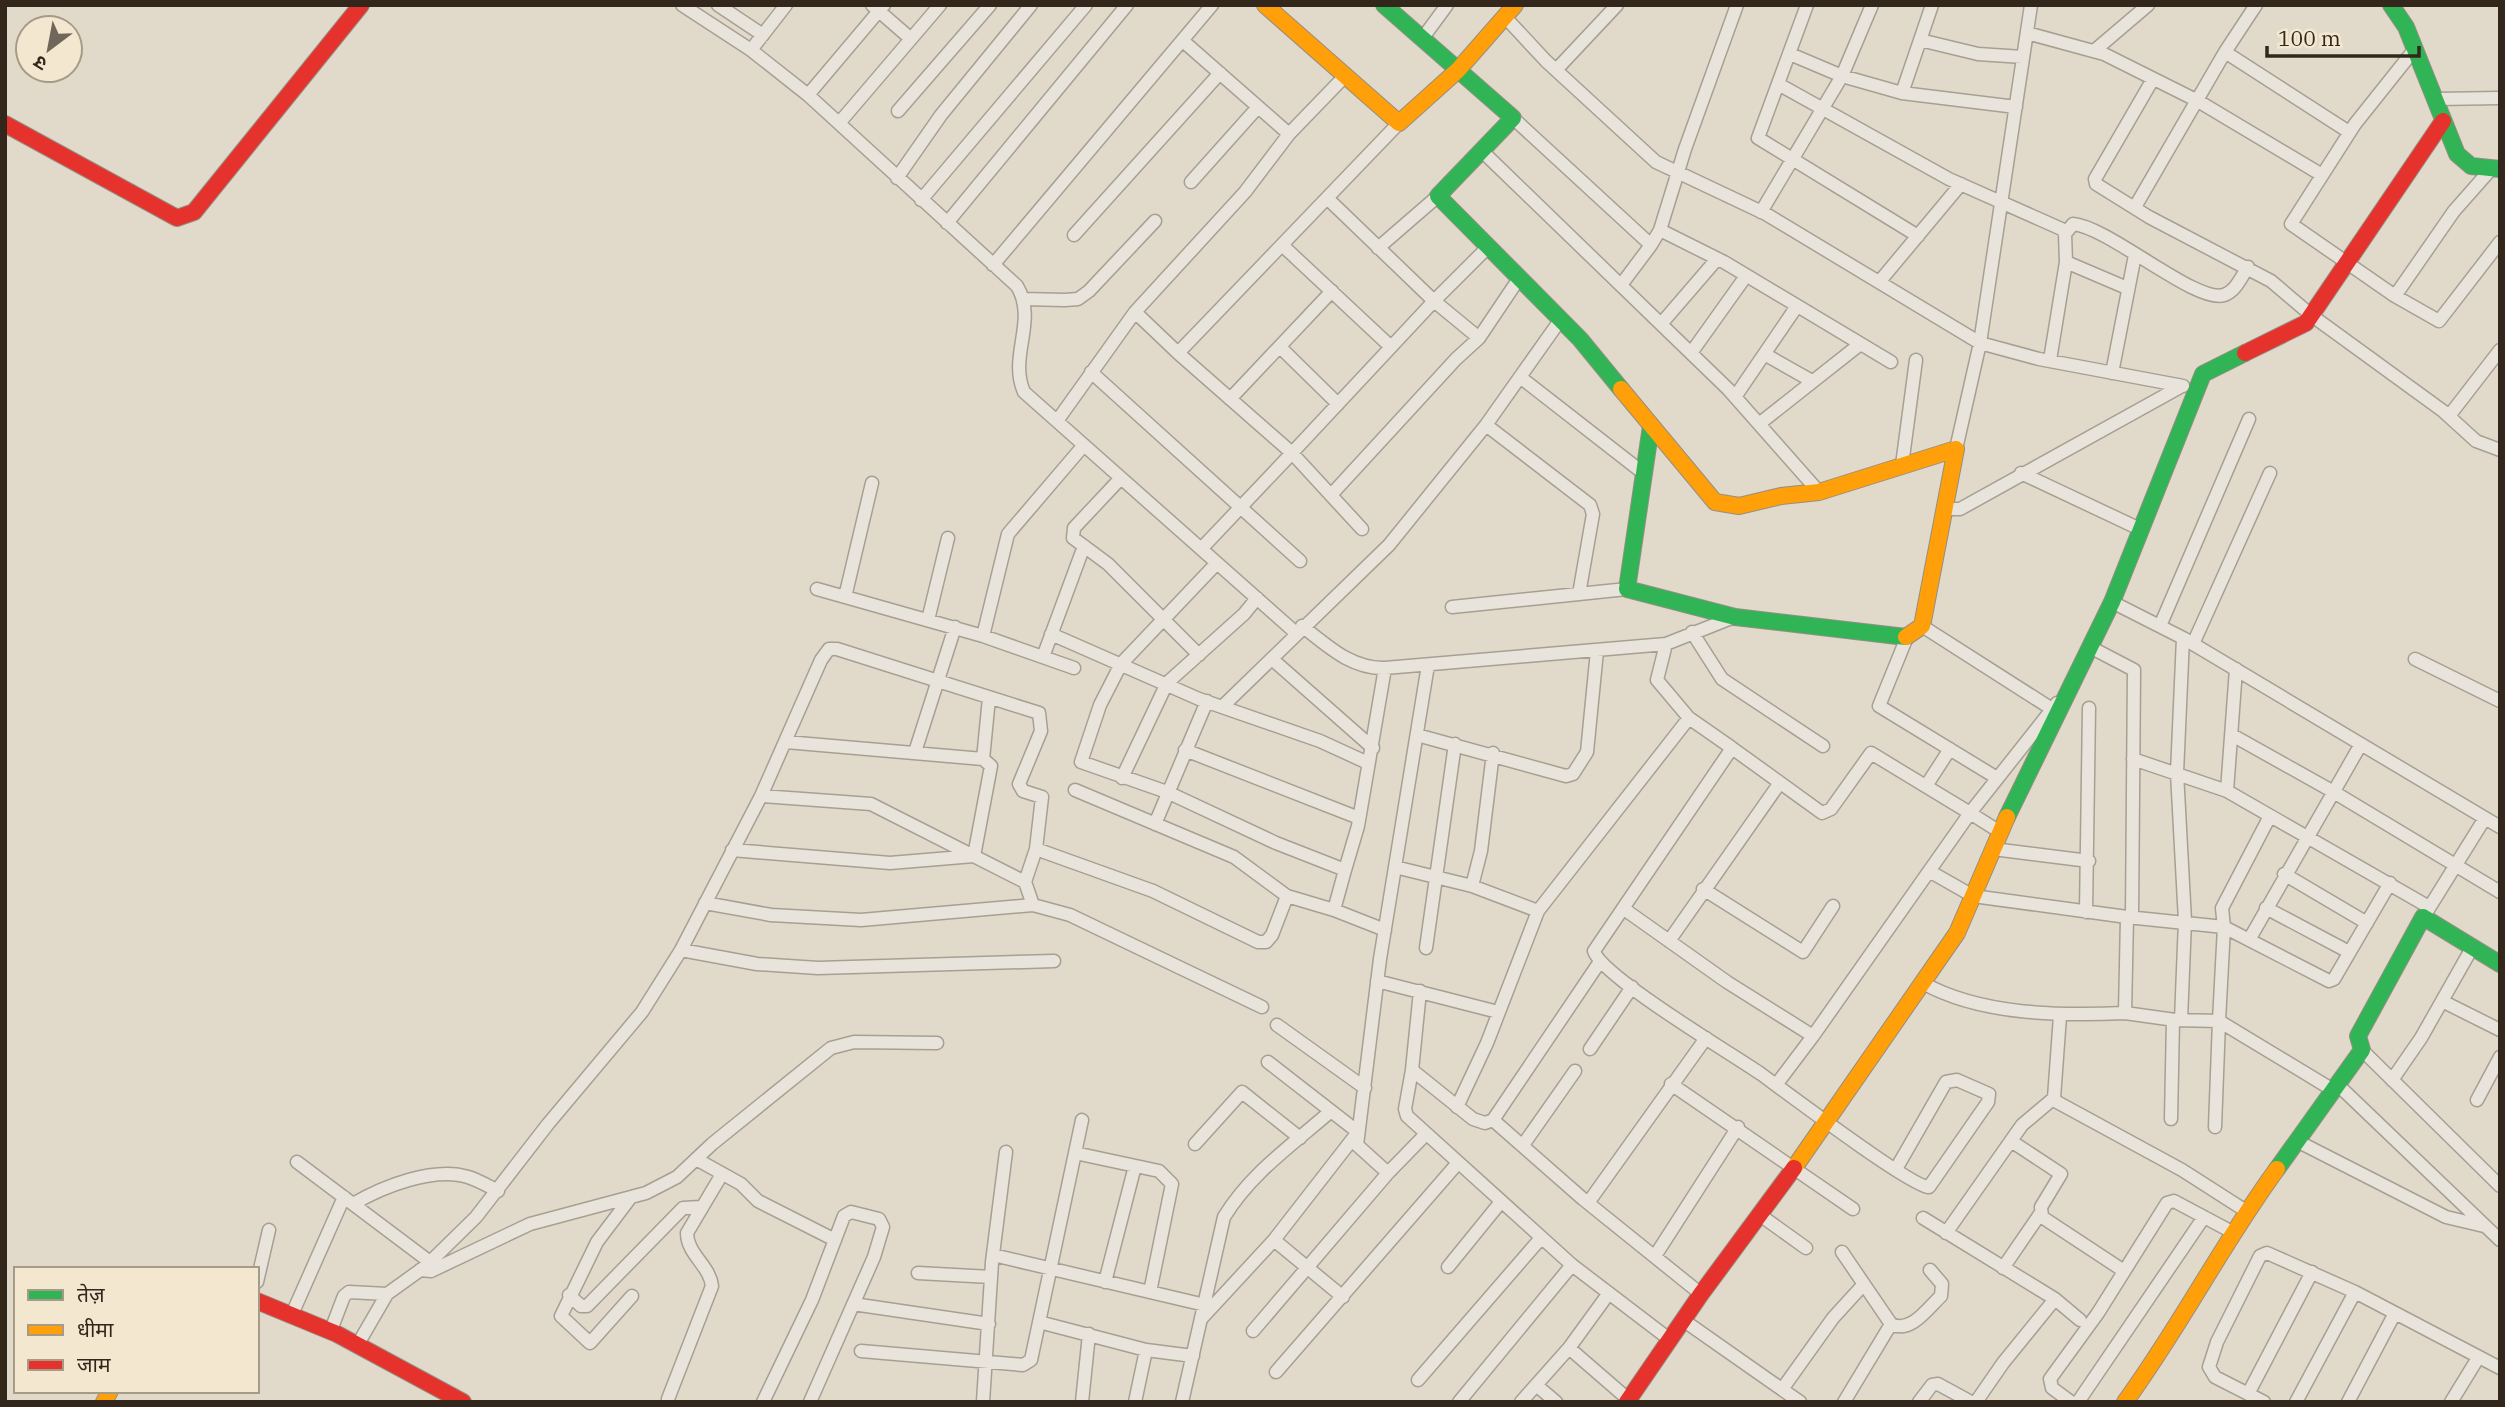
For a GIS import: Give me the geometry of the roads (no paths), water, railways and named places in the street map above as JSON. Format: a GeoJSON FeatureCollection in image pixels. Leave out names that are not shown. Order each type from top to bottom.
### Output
{"type":"FeatureCollection","features":[{"type":"Feature","properties":{"kind":"street"},"geometry":{"type":"LineString","coordinates":[[5,124],[177,218],[185,218],[194,212],[361,5]]}},
{"type":"Feature","properties":{"kind":"street"},"geometry":{"type":"LineString","coordinates":[[682,5],[751,50],[840,121],[897,178],[1017,286],[1027,318],[1018,378],[1033,403],[1057,421],[1256,598],[1299,630],[1347,660],[1373,668],[1428,666],[1666,644],[1735,617]]}},
{"type":"Feature","properties":{"kind":"street"},"geometry":{"type":"LineString","coordinates":[[718,5],[763,35]]}},
{"type":"Feature","properties":{"kind":"street"},"geometry":{"type":"LineString","coordinates":[[751,50],[786,5]]}},
{"type":"Feature","properties":{"kind":"street"},"geometry":{"type":"LineString","coordinates":[[840,121],[940,5]]}},
{"type":"Feature","properties":{"kind":"street"},"geometry":{"type":"LineString","coordinates":[[898,111],[990,5]]}},
{"type":"Feature","properties":{"kind":"street"},"geometry":{"type":"LineString","coordinates":[[897,178],[941,115],[1031,5]]}},
{"type":"Feature","properties":{"kind":"street"},"geometry":{"type":"LineString","coordinates":[[921,200],[1086,5]]}},
{"type":"Feature","properties":{"kind":"street"},"geometry":{"type":"LineString","coordinates":[[947,223],[1127,5]]}},
{"type":"Feature","properties":{"kind":"street"},"geometry":{"type":"LineString","coordinates":[[993,265],[1212,5]]}},
{"type":"Feature","properties":{"kind":"street"},"geometry":{"type":"LineString","coordinates":[[1265,5],[1399,123]]}},
{"type":"Feature","properties":{"kind":"street"},"geometry":{"type":"LineString","coordinates":[[1384,5],[1513,118],[1651,245]]}},
{"type":"Feature","properties":{"kind":"street"},"geometry":{"type":"LineString","coordinates":[[1422,39],[1447,5]]}},
{"type":"Feature","properties":{"kind":"street"},"geometry":{"type":"LineString","coordinates":[[1556,71],[1616,5]]}},
{"type":"Feature","properties":{"kind":"street"},"geometry":{"type":"LineString","coordinates":[[1621,285],[1660,230],[1676,174],[1737,5]]}},
{"type":"Feature","properties":{"kind":"street"},"geometry":{"type":"LineString","coordinates":[[1807,5],[1780,85],[1758,138],[1918,236]]}},
{"type":"Feature","properties":{"kind":"street"},"geometry":{"type":"LineString","coordinates":[[1761,212],[1842,76],[1872,5]]}},
{"type":"Feature","properties":{"kind":"street"},"geometry":{"type":"LineString","coordinates":[[1902,93],[1932,5]]}},
{"type":"Feature","properties":{"kind":"street"},"geometry":{"type":"LineString","coordinates":[[1997,778],[1879,706],[1907,637],[1922,625],[1956,449],[1980,343],[2031,5]]}},
{"type":"Feature","properties":{"kind":"street"},"geometry":{"type":"LineString","coordinates":[[2094,51],[2148,5]]}},
{"type":"Feature","properties":{"kind":"street"},"geometry":{"type":"LineString","coordinates":[[2135,207],[2225,52],[2256,5]]}},
{"type":"Feature","properties":{"kind":"street"},"geometry":{"type":"LineString","coordinates":[[2391,5],[2406,27],[2457,154],[2471,166],[2496,168]]}},
{"type":"Feature","properties":{"kind":"street"},"geometry":{"type":"LineString","coordinates":[[808,95],[878,7],[911,39]]}},
{"type":"Feature","properties":{"kind":"street"},"geometry":{"type":"LineString","coordinates":[[1178,353],[1399,123],[1458,70],[1510,11],[1556,71],[1656,162],[1676,174],[1761,212],[1980,343],[2050,360],[2183,386]]}},
{"type":"Feature","properties":{"kind":"street"},"geometry":{"type":"LineString","coordinates":[[2027,33],[2094,51],[2153,79],[2198,101],[2322,175]]}},
{"type":"Feature","properties":{"kind":"street"},"geometry":{"type":"LineString","coordinates":[[1920,40],[1978,54],[2023,57]]}},
{"type":"Feature","properties":{"kind":"street"},"geometry":{"type":"LineString","coordinates":[[1183,41],[1289,134]]}},
{"type":"Feature","properties":{"kind":"street"},"geometry":{"type":"LineString","coordinates":[[2414,50],[2349,132],[2291,224],[2395,296],[2435,320],[2441,320],[2500,242]]}},
{"type":"Feature","properties":{"kind":"street"},"geometry":{"type":"LineString","coordinates":[[2225,52],[2349,132]]}},
{"type":"Feature","properties":{"kind":"street"},"geometry":{"type":"LineString","coordinates":[[1790,54],[1842,76],[1902,93],[2016,107]]}},
{"type":"Feature","properties":{"kind":"street"},"geometry":{"type":"LineString","coordinates":[[1074,235],[1220,73]]}},
{"type":"Feature","properties":{"kind":"street"},"geometry":{"type":"LineString","coordinates":[[1057,421],[1135,312],[1245,192],[1289,134],[1345,76]]}},
{"type":"Feature","properties":{"kind":"street"},"geometry":{"type":"LineString","coordinates":[[2153,79],[2095,179],[2098,186],[2271,281],[2311,315],[2449,416],[2476,441],[2500,450]]}},
{"type":"Feature","properties":{"kind":"street"},"geometry":{"type":"LineString","coordinates":[[1780,85],[1961,184],[2066,230]]}},
{"type":"Feature","properties":{"kind":"street"},"geometry":{"type":"LineString","coordinates":[[2435,99],[2500,98]]}},
{"type":"Feature","properties":{"kind":"street"},"geometry":{"type":"LineString","coordinates":[[1191,181],[1258,107]]}},
{"type":"Feature","properties":{"kind":"street"},"geometry":{"type":"LineString","coordinates":[[1378,248],[1438,196],[1513,118]]}},
{"type":"Feature","properties":{"kind":"street"},"geometry":{"type":"LineString","coordinates":[[1945,509],[1960,509],[2203,374],[2306,323],[2443,121]]}},
{"type":"Feature","properties":{"kind":"street"},"geometry":{"type":"LineString","coordinates":[[1482,150],[1735,397],[1819,492]]}},
{"type":"Feature","properties":{"kind":"street"},"geometry":{"type":"LineString","coordinates":[[2395,296],[2454,211],[2496,168]]}},
{"type":"Feature","properties":{"kind":"street"},"geometry":{"type":"LineString","coordinates":[[1880,281],[1961,184]]}},
{"type":"Feature","properties":{"kind":"street"},"geometry":{"type":"LineString","coordinates":[[1438,196],[1561,319],[1708,498],[1722,506],[1739,506],[1780,496],[1819,492],[1956,449]]}},
{"type":"Feature","properties":{"kind":"street"},"geometry":{"type":"LineString","coordinates":[[1327,198],[1434,301],[1479,338]]}},
{"type":"Feature","properties":{"kind":"street"},"geometry":{"type":"LineString","coordinates":[[1023,299],[1078,299],[1090,291],[1155,221]]}},
{"type":"Feature","properties":{"kind":"street"},"geometry":{"type":"LineString","coordinates":[[2050,360],[2066,262],[2066,230],[2073,224],[2090,228],[2165,274],[2217,296],[2233,290],[2248,267]]}},
{"type":"Feature","properties":{"kind":"street"},"geometry":{"type":"LineString","coordinates":[[1660,230],[1717,259],[1891,362]]}},
{"type":"Feature","properties":{"kind":"street"},"geometry":{"type":"LineString","coordinates":[[1282,245],[1391,347]]}},
{"type":"Feature","properties":{"kind":"street"},"geometry":{"type":"LineString","coordinates":[[1201,549],[1488,247]]}},
{"type":"Feature","properties":{"kind":"street"},"geometry":{"type":"LineString","coordinates":[[2112,373],[2135,255]]}},
{"type":"Feature","properties":{"kind":"street"},"geometry":{"type":"LineString","coordinates":[[1661,324],[1717,259]]}},
{"type":"Feature","properties":{"kind":"street"},"geometry":{"type":"LineString","coordinates":[[2066,262],[2127,288]]}},
{"type":"Feature","properties":{"kind":"street"},"geometry":{"type":"LineString","coordinates":[[1691,353],[1746,276]]}},
{"type":"Feature","properties":{"kind":"street"},"geometry":{"type":"LineString","coordinates":[[1331,495],[1456,359],[1479,338],[1520,277]]}},
{"type":"Feature","properties":{"kind":"street"},"geometry":{"type":"LineString","coordinates":[[1230,399],[1332,291]]}},
{"type":"Feature","properties":{"kind":"street"},"geometry":{"type":"LineString","coordinates":[[1735,397],[1797,306]]}},
{"type":"Feature","properties":{"kind":"street"},"geometry":{"type":"LineString","coordinates":[[1135,312],[1292,453],[1362,529]]}},
{"type":"Feature","properties":{"kind":"street"},"geometry":{"type":"LineString","coordinates":[[1223,706],[1389,545],[1486,425],[1561,319]]}},
{"type":"Feature","properties":{"kind":"street"},"geometry":{"type":"LineString","coordinates":[[1759,424],[1859,345]]}},
{"type":"Feature","properties":{"kind":"street"},"geometry":{"type":"LineString","coordinates":[[1281,348],[1338,404]]}},
{"type":"Feature","properties":{"kind":"street"},"geometry":{"type":"LineString","coordinates":[[2449,416],[2500,350]]}},
{"type":"Feature","properties":{"kind":"street"},"geometry":{"type":"LineString","coordinates":[[1766,355],[1812,381]]}},
{"type":"Feature","properties":{"kind":"street"},"geometry":{"type":"LineString","coordinates":[[1902,465],[1916,360]]}},
{"type":"Feature","properties":{"kind":"street"},"geometry":{"type":"LineString","coordinates":[[1091,372],[1300,561]]}},
{"type":"Feature","properties":{"kind":"street"},"geometry":{"type":"LineString","coordinates":[[1569,1348],[1629,1401],[1701,1294],[1829,1122],[1957,933],[2000,832],[2112,602],[2203,374]]}},
{"type":"Feature","properties":{"kind":"street"},"geometry":{"type":"LineString","coordinates":[[1520,377],[1642,472]]}},
{"type":"Feature","properties":{"kind":"street"},"geometry":{"type":"LineString","coordinates":[[2160,626],[2249,419]]}},
{"type":"Feature","properties":{"kind":"street"},"geometry":{"type":"LineString","coordinates":[[1486,425],[1590,505],[1593,514],[1580,594]]}},
{"type":"Feature","properties":{"kind":"street"},"geometry":{"type":"LineString","coordinates":[[1627,589],[1642,472],[1651,426]]}},
{"type":"Feature","properties":{"kind":"street"},"geometry":{"type":"LineString","coordinates":[[983,636],[1008,534],[1084,445]]}},
{"type":"Feature","properties":{"kind":"street"},"geometry":{"type":"LineString","coordinates":[[2021,473],[2142,530]]}},
{"type":"Feature","properties":{"kind":"street"},"geometry":{"type":"LineString","coordinates":[[2171,1119],[2185,921],[2177,773],[2188,641],[2270,473]]}},
{"type":"Feature","properties":{"kind":"street"},"geometry":{"type":"LineString","coordinates":[[1121,478],[1074,528],[1073,538],[1108,564],[1199,655]]}},
{"type":"Feature","properties":{"kind":"street"},"geometry":{"type":"LineString","coordinates":[[845,597],[872,483]]}},
{"type":"Feature","properties":{"kind":"street"},"geometry":{"type":"LineString","coordinates":[[928,620],[948,538]]}},
{"type":"Feature","properties":{"kind":"street"},"geometry":{"type":"LineString","coordinates":[[1043,657],[1084,546]]}},
{"type":"Feature","properties":{"kind":"street"},"geometry":{"type":"LineString","coordinates":[[1216,564],[1121,664],[1100,705],[1081,761],[1167,792],[1276,843],[1345,870]]}},
{"type":"Feature","properties":{"kind":"street"},"geometry":{"type":"LineString","coordinates":[[817,589],[955,627],[1074,668]]}},
{"type":"Feature","properties":{"kind":"street"},"geometry":{"type":"LineString","coordinates":[[1452,607],[1627,589],[1735,617],[1907,637]]}},
{"type":"Feature","properties":{"kind":"street"},"geometry":{"type":"LineString","coordinates":[[1122,778],[1167,683],[1256,598]]}},
{"type":"Feature","properties":{"kind":"street"},"geometry":{"type":"LineString","coordinates":[[2112,602],[2188,641],[2500,827]]}},
{"type":"Feature","properties":{"kind":"street"},"geometry":{"type":"LineString","coordinates":[[1922,625],[2052,709]]}},
{"type":"Feature","properties":{"kind":"street"},"geometry":{"type":"LineString","coordinates":[[915,752],[955,627]]}},
{"type":"Feature","properties":{"kind":"street"},"geometry":{"type":"LineString","coordinates":[[1692,632],[1723,679],[1823,746]]}},
{"type":"Feature","properties":{"kind":"street"},"geometry":{"type":"LineString","coordinates":[[1051,634],[1207,701],[1320,741],[1368,763]]}},
{"type":"Feature","properties":{"kind":"street"},"geometry":{"type":"LineString","coordinates":[[1666,644],[1657,680],[1689,718],[1779,784],[1825,813],[1831,809],[1871,753],[2000,832]]}},
{"type":"Feature","properties":{"kind":"street"},"geometry":{"type":"LineString","coordinates":[[2090,647],[2134,670],[2130,918],[2125,1013]]}},
{"type":"Feature","properties":{"kind":"street"},"geometry":{"type":"LineString","coordinates":[[358,1344],[387,1294],[425,1266],[476,1217],[548,1124],[642,1012],[681,950],[761,796],[821,660],[830,649],[939,680],[1041,715],[1041,731],[1019,784],[1023,791],[1042,797],[1035,849],[1025,882],[1033,905]]}},
{"type":"Feature","properties":{"kind":"street"},"geometry":{"type":"LineString","coordinates":[[1417,735],[1493,753],[1566,776],[1576,772],[1587,752],[1597,651]]}},
{"type":"Feature","properties":{"kind":"street"},"geometry":{"type":"LineString","coordinates":[[2415,659],[2500,701]]}},
{"type":"Feature","properties":{"kind":"street"},"geometry":{"type":"LineString","coordinates":[[1273,660],[1373,748]]}},
{"type":"Feature","properties":{"kind":"street"},"geometry":{"type":"LineString","coordinates":[[1388,1173],[1357,1145],[1358,1132],[1377,981],[1428,666]]}},
{"type":"Feature","properties":{"kind":"street"},"geometry":{"type":"LineString","coordinates":[[1334,910],[1359,818],[1385,668]]}},
{"type":"Feature","properties":{"kind":"street"},"geometry":{"type":"LineString","coordinates":[[2227,792],[2236,669]]}},
{"type":"Feature","properties":{"kind":"street"},"geometry":{"type":"LineString","coordinates":[[1776,1085],[1970,813],[2072,684]]}},
{"type":"Feature","properties":{"kind":"street"},"geometry":{"type":"LineString","coordinates":[[983,759],[989,698]]}},
{"type":"Feature","properties":{"kind":"street"},"geometry":{"type":"LineString","coordinates":[[1156,824],[1207,701]]}},
{"type":"Feature","properties":{"kind":"street"},"geometry":{"type":"LineString","coordinates":[[2086,912],[2089,861],[2089,708]]}},
{"type":"Feature","properties":{"kind":"street"},"geometry":{"type":"LineString","coordinates":[[1457,1107],[1499,1013],[1538,911],[1689,718]]}},
{"type":"Feature","properties":{"kind":"street"},"geometry":{"type":"LineString","coordinates":[[2232,735],[2332,790],[2500,892]]}},
{"type":"Feature","properties":{"kind":"street"},"geometry":{"type":"LineString","coordinates":[[786,742],[983,759],[991,766],[974,856]]}},
{"type":"Feature","properties":{"kind":"street"},"geometry":{"type":"LineString","coordinates":[[1426,948],[1455,744]]}},
{"type":"Feature","properties":{"kind":"street"},"geometry":{"type":"LineString","coordinates":[[2249,940],[2332,790],[2361,744]]}},
{"type":"Feature","properties":{"kind":"street"},"geometry":{"type":"LineString","coordinates":[[1732,748],[1594,951],[1599,963],[1632,987],[1776,1085],[1896,1169],[1923,1187],[1929,1187],[1988,1102],[1989,1094],[1957,1080],[1945,1082],[1896,1169]]}},
{"type":"Feature","properties":{"kind":"street"},"geometry":{"type":"LineString","coordinates":[[1926,786],[1950,749]]}},
{"type":"Feature","properties":{"kind":"street"},"geometry":{"type":"LineString","coordinates":[[1185,750],[1359,818]]}},
{"type":"Feature","properties":{"kind":"street"},"geometry":{"type":"LineString","coordinates":[[1472,886],[1481,851],[1493,753]]}},
{"type":"Feature","properties":{"kind":"street"},"geometry":{"type":"LineString","coordinates":[[2133,760],[2227,792],[2390,883],[2472,948],[2500,964]]}},
{"type":"Feature","properties":{"kind":"street"},"geometry":{"type":"LineString","coordinates":[[1669,942],[1703,889],[1779,784]]}},
{"type":"Feature","properties":{"kind":"street"},"geometry":{"type":"LineString","coordinates":[[1075,790],[1234,857],[1287,896],[1334,910],[1385,930]]}},
{"type":"Feature","properties":{"kind":"street"},"geometry":{"type":"LineString","coordinates":[[761,796],[871,804],[1025,882]]}},
{"type":"Feature","properties":{"kind":"street"},"geometry":{"type":"LineString","coordinates":[[2214,1127],[2224,927],[2222,908],[2270,816]]}},
{"type":"Feature","properties":{"kind":"street"},"geometry":{"type":"LineString","coordinates":[[2484,818],[2426,912],[2358,1036],[2362,1050],[2500,1186]]}},
{"type":"Feature","properties":{"kind":"street"},"geometry":{"type":"LineString","coordinates":[[732,849],[890,863],[974,856]]}},
{"type":"Feature","properties":{"kind":"street"},"geometry":{"type":"LineString","coordinates":[[1035,849],[1153,891],[1258,942],[1266,942],[1272,936],[1287,896]]}},
{"type":"Feature","properties":{"kind":"street"},"geometry":{"type":"LineString","coordinates":[[1993,849],[2089,861]]}},
{"type":"Feature","properties":{"kind":"street"},"geometry":{"type":"LineString","coordinates":[[1395,867],[1472,886],[1538,911]]}},
{"type":"Feature","properties":{"kind":"street"},"geometry":{"type":"LineString","coordinates":[[1929,871],[1973,896],[2130,918],[2185,921],[2224,927],[2329,981],[2334,979],[2390,883]]}},
{"type":"Feature","properties":{"kind":"street"},"geometry":{"type":"LineString","coordinates":[[2284,874],[2367,923]]}},
{"type":"Feature","properties":{"kind":"street"},"geometry":{"type":"LineString","coordinates":[[1703,889],[1803,953],[1833,906]]}},
{"type":"Feature","properties":{"kind":"street"},"geometry":{"type":"LineString","coordinates":[[705,903],[771,915],[861,920],[1033,905],[1070,915],[1262,1007]]}},
{"type":"Feature","properties":{"kind":"street"},"geometry":{"type":"LineString","coordinates":[[2266,908],[2349,952]]}},
{"type":"Feature","properties":{"kind":"street"},"geometry":{"type":"LineString","coordinates":[[1624,909],[1669,942],[1813,1036]]}},
{"type":"Feature","properties":{"kind":"street"},"geometry":{"type":"LineString","coordinates":[[2392,1080],[2472,948]]}},
{"type":"Feature","properties":{"kind":"street"},"geometry":{"type":"LineString","coordinates":[[681,950],[757,964],[818,968],[1054,961]]}},
{"type":"Feature","properties":{"kind":"street"},"geometry":{"type":"LineString","coordinates":[[1412,1070],[1479,1123],[1493,1120],[1599,963]]}},
{"type":"Feature","properties":{"kind":"street"},"geometry":{"type":"LineString","coordinates":[[1377,981],[1499,1013]]}},
{"type":"Feature","properties":{"kind":"street"},"geometry":{"type":"LineString","coordinates":[[1923,983],[1949,998],[2060,1016],[2125,1013],[2177,1020],[2219,1021],[2335,1087],[2500,1240]]}},
{"type":"Feature","properties":{"kind":"street"},"geometry":{"type":"LineString","coordinates":[[1590,1049],[1632,987]]}},
{"type":"Feature","properties":{"kind":"street"},"geometry":{"type":"LineString","coordinates":[[1420,991],[1405,1109],[1413,1124],[1572,1265],[1669,1339]]}},
{"type":"Feature","properties":{"kind":"street"},"geometry":{"type":"LineString","coordinates":[[2442,1001],[2500,1030]]}},
{"type":"Feature","properties":{"kind":"street"},"geometry":{"type":"LineString","coordinates":[[2054,1098],[2060,1016]]}},
{"type":"Feature","properties":{"kind":"street"},"geometry":{"type":"LineString","coordinates":[[1277,1025],[1364,1088]]}},
{"type":"Feature","properties":{"kind":"street"},"geometry":{"type":"LineString","coordinates":[[1588,1203],[1671,1083],[1706,1038]]}},
{"type":"Feature","properties":{"kind":"street"},"geometry":{"type":"LineString","coordinates":[[297,1162],[431,1271],[530,1224],[631,1197],[677,1177],[831,1048],[854,1042],[937,1043]]}},
{"type":"Feature","properties":{"kind":"street"},"geometry":{"type":"LineString","coordinates":[[2124,1402],[2158,1354],[2246,1211],[2362,1050]]}},
{"type":"Feature","properties":{"kind":"street"},"geometry":{"type":"LineString","coordinates":[[2477,1100],[2500,1056]]}},
{"type":"Feature","properties":{"kind":"street"},"geometry":{"type":"LineString","coordinates":[[1268,1062],[1358,1132]]}},
{"type":"Feature","properties":{"kind":"street"},"geometry":{"type":"LineString","coordinates":[[1523,1145],[1575,1070]]}},
{"type":"Feature","properties":{"kind":"street"},"geometry":{"type":"LineString","coordinates":[[1671,1083],[1853,1209]]}},
{"type":"Feature","properties":{"kind":"street"},"geometry":{"type":"LineString","coordinates":[[1195,1144],[1242,1092],[1300,1138]]}},
{"type":"Feature","properties":{"kind":"street"},"geometry":{"type":"LineString","coordinates":[[1946,1233],[2033,1113],[2054,1098]]}},
{"type":"Feature","properties":{"kind":"street"},"geometry":{"type":"LineString","coordinates":[[2054,1098],[2062,1105],[2182,1170],[2246,1211]]}},
{"type":"Feature","properties":{"kind":"street"},"geometry":{"type":"LineString","coordinates":[[1182,1402],[1224,1217],[1238,1194],[1259,1170],[1331,1111]]}},
{"type":"Feature","properties":{"kind":"street"},"geometry":{"type":"LineString","coordinates":[[861,1351],[987,1363],[1027,1364],[1031,1360],[1082,1120]]}},
{"type":"Feature","properties":{"kind":"street"},"geometry":{"type":"LineString","coordinates":[[1493,1120],[1588,1203],[1701,1294]]}},
{"type":"Feature","properties":{"kind":"street"},"geometry":{"type":"LineString","coordinates":[[1655,1256],[1738,1127]]}},
{"type":"Feature","properties":{"kind":"street"},"geometry":{"type":"LineString","coordinates":[[1202,1318],[1274,1240],[1358,1132]]}},
{"type":"Feature","properties":{"kind":"street"},"geometry":{"type":"LineString","coordinates":[[1253,1331],[1388,1173],[1425,1135]]}},
{"type":"Feature","properties":{"kind":"street"},"geometry":{"type":"LineString","coordinates":[[2003,1268],[2062,1174],[2011,1141]]}},
{"type":"Feature","properties":{"kind":"street"},"geometry":{"type":"LineString","coordinates":[[2297,1141],[2446,1217],[2484,1227]]}},
{"type":"Feature","properties":{"kind":"street"},"geometry":{"type":"LineString","coordinates":[[983,1402],[993,1255],[1006,1152]]}},
{"type":"Feature","properties":{"kind":"street"},"geometry":{"type":"LineString","coordinates":[[1075,1153],[1159,1171],[1168,1177],[1172,1188],[1150,1292]]}},
{"type":"Feature","properties":{"kind":"street"},"geometry":{"type":"LineString","coordinates":[[696,1159],[741,1184],[758,1201],[835,1240]]}},
{"type":"Feature","properties":{"kind":"street"},"geometry":{"type":"LineString","coordinates":[[1276,1372],[1457,1164]]}},
{"type":"Feature","properties":{"kind":"street"},"geometry":{"type":"LineString","coordinates":[[1105,1282],[1135,1166]]}},
{"type":"Feature","properties":{"kind":"street"},"geometry":{"type":"LineString","coordinates":[[668,1399],[712,1286],[711,1278],[687,1238],[700,1207],[722,1174]]}},
{"type":"Feature","properties":{"kind":"street"},"geometry":{"type":"LineString","coordinates":[[293,1312],[348,1201],[419,1177],[466,1176],[498,1191]]}},
{"type":"Feature","properties":{"kind":"street"},"geometry":{"type":"LineString","coordinates":[[631,1197],[597,1242],[561,1316],[590,1343],[632,1296]]}},
{"type":"Feature","properties":{"kind":"street"},"geometry":{"type":"LineString","coordinates":[[2071,1402],[2052,1388],[2050,1379],[2167,1203],[2174,1201],[2234,1233]]}},
{"type":"Feature","properties":{"kind":"street"},"geometry":{"type":"LineString","coordinates":[[1448,1267],[1500,1203]]}},
{"type":"Feature","properties":{"kind":"street"},"geometry":{"type":"LineString","coordinates":[[569,1295],[581,1306],[587,1306],[683,1208],[700,1207]]}},
{"type":"Feature","properties":{"kind":"street"},"geometry":{"type":"LineString","coordinates":[[763,1402],[812,1300],[848,1212],[883,1222],[874,1256],[810,1402]]}},
{"type":"Feature","properties":{"kind":"street"},"geometry":{"type":"LineString","coordinates":[[2040,1213],[2045,1221],[2124,1271]]}},
{"type":"Feature","properties":{"kind":"street"},"geometry":{"type":"LineString","coordinates":[[1760,1215],[1806,1248]]}},
{"type":"Feature","properties":{"kind":"street"},"geometry":{"type":"LineString","coordinates":[[2078,1402],[2204,1217]]}},
{"type":"Feature","properties":{"kind":"street"},"geometry":{"type":"LineString","coordinates":[[1923,1218],[2055,1299],[2080,1320]]}},
{"type":"Feature","properties":{"kind":"street"},"geometry":{"type":"LineString","coordinates":[[259,1273],[269,1230]]}},
{"type":"Feature","properties":{"kind":"street"},"geometry":{"type":"LineString","coordinates":[[1418,1380],[1541,1238]]}},
{"type":"Feature","properties":{"kind":"street"},"geometry":{"type":"LineString","coordinates":[[1274,1240],[1343,1297]]}},
{"type":"Feature","properties":{"kind":"street"},"geometry":{"type":"LineString","coordinates":[[1842,1252],[1891,1324],[1899,1328],[1909,1325],[1941,1296],[1942,1284],[1930,1270]]}},
{"type":"Feature","properties":{"kind":"street"},"geometry":{"type":"LineString","coordinates":[[2264,1402],[2215,1377],[2208,1367],[2217,1342],[2260,1256],[2273,1253],[2355,1292],[2500,1368]]}},
{"type":"Feature","properties":{"kind":"street"},"geometry":{"type":"LineString","coordinates":[[993,1255],[1205,1305]]}},
{"type":"Feature","properties":{"kind":"street"},"geometry":{"type":"LineString","coordinates":[[1460,1401],[1572,1265]]}},
{"type":"Feature","properties":{"kind":"street"},"geometry":{"type":"LineString","coordinates":[[2248,1394],[2312,1272]]}},
{"type":"Feature","properties":{"kind":"street"},"geometry":{"type":"LineString","coordinates":[[918,1273],[991,1277]]}},
{"type":"Feature","properties":{"kind":"street"},"geometry":{"type":"LineString","coordinates":[[1783,1388],[1833,1318],[1864,1284]]}},
{"type":"Feature","properties":{"kind":"street"},"geometry":{"type":"LineString","coordinates":[[331,1330],[344,1296],[349,1292],[387,1294]]}},
{"type":"Feature","properties":{"kind":"street"},"geometry":{"type":"LineString","coordinates":[[2296,1402],[2355,1292]]}},
{"type":"Feature","properties":{"kind":"street"},"geometry":{"type":"LineString","coordinates":[[1521,1402],[1569,1348],[1609,1293]]}},
{"type":"Feature","properties":{"kind":"street"},"geometry":{"type":"LineString","coordinates":[[1976,1402],[2003,1363],[2055,1299]]}},
{"type":"Feature","properties":{"kind":"street"},"geometry":{"type":"LineString","coordinates":[[259,1302],[293,1312],[331,1330],[463,1402]]}},
{"type":"Feature","properties":{"kind":"street"},"geometry":{"type":"LineString","coordinates":[[853,1304],[989,1324]]}},
{"type":"Feature","properties":{"kind":"street"},"geometry":{"type":"LineString","coordinates":[[2348,1402],[2395,1313]]}},
{"type":"Feature","properties":{"kind":"street"},"geometry":{"type":"LineString","coordinates":[[1683,1320],[1800,1402]]}},
{"type":"Feature","properties":{"kind":"street"},"geometry":{"type":"LineString","coordinates":[[1039,1322],[1146,1350],[1193,1356]]}},
{"type":"Feature","properties":{"kind":"street"},"geometry":{"type":"LineString","coordinates":[[1844,1402],[1891,1324]]}},
{"type":"Feature","properties":{"kind":"street"},"geometry":{"type":"LineString","coordinates":[[1082,1402],[1089,1335]]}},
{"type":"Feature","properties":{"kind":"street"},"geometry":{"type":"LineString","coordinates":[[1135,1402],[1146,1350]]}},
{"type":"Feature","properties":{"kind":"street"},"geometry":{"type":"LineString","coordinates":[[2451,1402],[2478,1358]]}},
{"type":"Feature","properties":{"kind":"street"},"geometry":{"type":"LineString","coordinates":[[1919,1402],[1932,1385],[1938,1384],[1971,1402]]}},
{"type":"Feature","properties":{"kind":"street"},"geometry":{"type":"LineString","coordinates":[[1536,1385],[1556,1402]]}}]}
